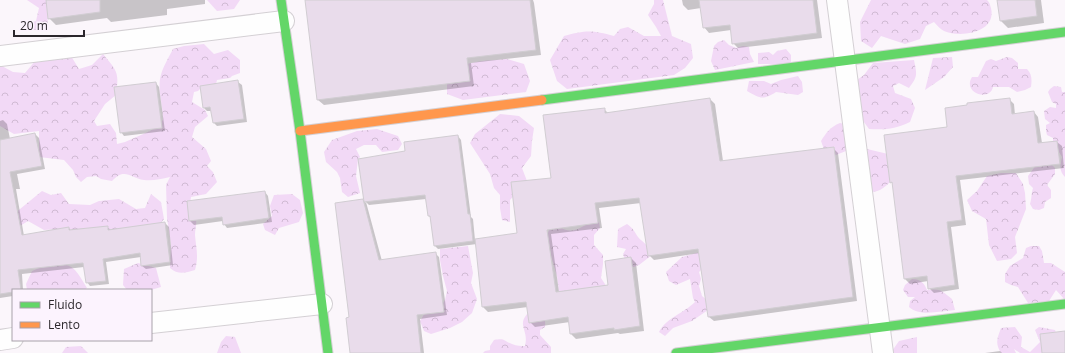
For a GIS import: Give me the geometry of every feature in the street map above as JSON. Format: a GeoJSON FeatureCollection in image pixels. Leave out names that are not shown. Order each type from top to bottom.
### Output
{"type":"FeatureCollection","features":[{"type":"Feature","properties":{"kind":"street"},"geometry":{"type":"LineString","coordinates":[[281,0],[300,130],[328,353]]}},
{"type":"Feature","properties":{"kind":"street"},"geometry":{"type":"LineString","coordinates":[[837,0],[883,353]]}},
{"type":"Feature","properties":{"kind":"street"},"geometry":{"type":"LineString","coordinates":[[0,56],[284,21]]}},
{"type":"Feature","properties":{"kind":"street"},"geometry":{"type":"LineString","coordinates":[[300,130],[1065,32]]}},
{"type":"Feature","properties":{"kind":"street"},"geometry":{"type":"LineString","coordinates":[[152,323],[322,304]]}},
{"type":"Feature","properties":{"kind":"street"},"geometry":{"type":"LineString","coordinates":[[676,353],[1065,304]]}},
{"type":"Feature","properties":{"kind":"street"},"geometry":{"type":"LineString","coordinates":[[0,340],[12,338]]}},
{"type":"Feature","properties":{"kind":"green space"},"geometry":{"type":"Polygon","coordinates":[[[27,0],[47,0],[48,29],[29,30],[25,24],[36,21],[39,8],[27,0]]]}},
{"type":"Feature","properties":{"kind":"green space"},"geometry":{"type":"Polygon","coordinates":[[[207,0],[240,0],[234,9],[217,11],[207,0]]]}},
{"type":"Feature","properties":{"kind":"green space"},"geometry":{"type":"Polygon","coordinates":[[[654,0],[663,0],[672,36],[691,44],[693,58],[685,68],[674,75],[567,89],[557,81],[550,60],[564,36],[589,32],[614,36],[620,29],[628,27],[644,36],[661,36],[648,15],[654,4],[654,0]]]}},
{"type":"Feature","properties":{"kind":"green space"},"geometry":{"type":"Polygon","coordinates":[[[871,0],[987,0],[991,8],[991,16],[988,23],[976,32],[959,34],[951,33],[944,31],[934,22],[926,26],[920,39],[905,44],[881,36],[872,48],[861,41],[860,22],[871,0]]]}},
{"type":"Feature","properties":{"kind":"green space"},"geometry":{"type":"Polygon","coordinates":[[[724,40],[729,45],[736,48],[743,46],[749,47],[750,54],[754,62],[715,70],[711,61],[714,46],[718,42],[724,40]]]}},
{"type":"Feature","properties":{"kind":"green space"},"geometry":{"type":"Polygon","coordinates":[[[204,44],[214,54],[228,50],[240,60],[240,73],[230,78],[217,80],[216,84],[202,87],[198,91],[194,92],[192,102],[205,110],[208,116],[195,127],[192,137],[206,149],[211,161],[207,166],[213,172],[217,182],[206,194],[191,197],[191,206],[196,221],[195,235],[197,260],[195,270],[185,273],[176,272],[170,268],[171,244],[167,218],[166,185],[170,177],[157,180],[144,180],[124,174],[112,181],[101,179],[96,176],[87,177],[81,182],[64,160],[39,157],[39,131],[14,134],[0,126],[0,65],[13,72],[25,73],[36,60],[71,56],[79,69],[92,65],[103,54],[112,65],[116,73],[116,95],[105,104],[94,121],[97,126],[110,124],[116,133],[117,144],[150,131],[163,120],[160,79],[173,49],[184,46],[204,44]]]}},
{"type":"Feature","properties":{"kind":"green space"},"geometry":{"type":"Polygon","coordinates":[[[786,49],[791,55],[791,64],[758,64],[758,53],[769,52],[773,55],[777,51],[786,49]]]}},
{"type":"Feature","properties":{"kind":"green space"},"geometry":{"type":"Polygon","coordinates":[[[952,57],[953,67],[944,77],[925,90],[933,58],[952,57]]]}},
{"type":"Feature","properties":{"kind":"green space"},"geometry":{"type":"Polygon","coordinates":[[[1007,57],[1012,58],[1018,63],[1018,69],[1027,69],[1029,71],[1032,82],[1031,87],[1017,92],[1009,87],[993,87],[991,92],[982,95],[973,91],[970,83],[972,77],[978,77],[986,61],[991,59],[996,61],[1007,57]]]}},
{"type":"Feature","properties":{"kind":"green space"},"geometry":{"type":"Polygon","coordinates":[[[507,59],[524,64],[530,81],[526,92],[463,100],[447,94],[447,75],[460,66],[475,62],[507,59]]]}},
{"type":"Feature","properties":{"kind":"green space"},"geometry":{"type":"Polygon","coordinates":[[[914,60],[916,75],[909,88],[899,83],[893,86],[895,93],[911,99],[915,108],[910,122],[890,128],[869,129],[861,118],[861,101],[855,95],[854,82],[864,75],[873,63],[914,60]]]}},
{"type":"Feature","properties":{"kind":"green space"},"geometry":{"type":"Polygon","coordinates":[[[798,76],[802,82],[803,92],[798,95],[776,92],[767,97],[761,98],[747,91],[749,81],[764,81],[771,84],[798,76]]]}},
{"type":"Feature","properties":{"kind":"green space"},"geometry":{"type":"Polygon","coordinates":[[[1054,86],[1061,87],[1062,92],[1065,92],[1065,177],[1060,168],[1062,157],[1053,142],[1053,138],[1047,135],[1046,131],[1046,125],[1050,123],[1045,119],[1044,111],[1050,107],[1056,108],[1056,104],[1052,102],[1048,92],[1054,86]]]}},
{"type":"Feature","properties":{"kind":"green space"},"geometry":{"type":"Polygon","coordinates":[[[500,114],[519,116],[534,128],[531,156],[522,168],[527,181],[510,200],[510,222],[502,220],[500,195],[494,188],[490,174],[470,143],[475,134],[500,114]]]}},
{"type":"Feature","properties":{"kind":"green space"},"geometry":{"type":"Polygon","coordinates":[[[840,123],[848,125],[851,140],[846,151],[836,155],[825,152],[821,141],[829,130],[840,123]]]}},
{"type":"Feature","properties":{"kind":"green space"},"geometry":{"type":"Polygon","coordinates":[[[377,129],[398,136],[402,144],[398,150],[382,152],[376,145],[364,145],[356,149],[360,157],[358,159],[356,176],[360,193],[348,197],[342,192],[340,178],[337,172],[326,162],[324,152],[332,140],[357,131],[377,129]]]}},
{"type":"Feature","properties":{"kind":"green space"},"geometry":{"type":"Polygon","coordinates":[[[867,149],[888,154],[894,178],[885,187],[877,191],[856,192],[863,152],[867,149]]]}},
{"type":"Feature","properties":{"kind":"green space"},"geometry":{"type":"Polygon","coordinates":[[[1051,164],[1055,168],[1055,174],[1047,185],[1051,190],[1051,198],[1045,202],[1044,208],[1039,210],[1033,209],[1030,204],[1033,188],[1029,184],[1028,176],[1036,165],[1051,164]]]}},
{"type":"Feature","properties":{"kind":"green space"},"geometry":{"type":"Polygon","coordinates":[[[1001,173],[1016,173],[1023,184],[1026,209],[1015,237],[1017,253],[1011,259],[997,261],[989,245],[986,219],[972,211],[967,200],[977,191],[987,176],[1001,173]]]}},
{"type":"Feature","properties":{"kind":"green space"},"geometry":{"type":"Polygon","coordinates":[[[42,191],[51,195],[61,193],[69,204],[90,205],[99,201],[119,199],[136,209],[145,208],[151,194],[161,202],[164,219],[152,233],[98,236],[88,228],[65,233],[59,229],[44,230],[28,221],[20,226],[9,218],[42,191]]]}},
{"type":"Feature","properties":{"kind":"green space"},"geometry":{"type":"Polygon","coordinates":[[[292,194],[300,200],[303,213],[299,222],[279,228],[275,235],[265,230],[263,224],[272,216],[270,206],[274,195],[292,194]]]}},
{"type":"Feature","properties":{"kind":"green space"},"geometry":{"type":"Polygon","coordinates":[[[595,220],[599,222],[600,228],[594,235],[594,245],[603,255],[601,278],[605,284],[607,292],[556,295],[559,291],[557,276],[546,239],[549,230],[558,226],[563,229],[572,230],[581,228],[595,220]]]}},
{"type":"Feature","properties":{"kind":"green space"},"geometry":{"type":"Polygon","coordinates":[[[627,224],[648,247],[652,255],[639,265],[631,268],[626,263],[623,254],[626,249],[617,247],[618,229],[627,224]]]}},
{"type":"Feature","properties":{"kind":"green space"},"geometry":{"type":"Polygon","coordinates":[[[468,246],[473,273],[471,283],[477,299],[472,313],[462,322],[450,328],[431,334],[424,331],[420,321],[426,311],[440,308],[445,300],[447,291],[440,260],[440,249],[468,246]]]}},
{"type":"Feature","properties":{"kind":"green space"},"geometry":{"type":"Polygon","coordinates":[[[1031,246],[1039,246],[1042,251],[1044,263],[1051,263],[1065,272],[1065,300],[1056,290],[1049,301],[1028,303],[1018,287],[1005,282],[1005,274],[1010,266],[1023,258],[1026,248],[1031,246]]]}},
{"type":"Feature","properties":{"kind":"green space"},"geometry":{"type":"Polygon","coordinates":[[[700,252],[706,265],[699,272],[701,279],[699,286],[702,296],[707,300],[708,310],[692,321],[673,328],[665,336],[659,332],[662,327],[695,302],[690,279],[676,285],[669,281],[666,272],[682,257],[700,252]]]}},
{"type":"Feature","properties":{"kind":"green space"},"geometry":{"type":"Polygon","coordinates":[[[51,263],[65,264],[77,272],[87,288],[27,289],[26,284],[32,271],[51,263]]]}},
{"type":"Feature","properties":{"kind":"green space"},"geometry":{"type":"Polygon","coordinates":[[[138,263],[156,268],[161,287],[152,290],[126,289],[123,285],[124,269],[138,263]]]}},
{"type":"Feature","properties":{"kind":"green space"},"geometry":{"type":"Polygon","coordinates":[[[912,279],[922,282],[927,290],[935,289],[943,292],[952,299],[955,310],[924,313],[909,307],[910,301],[915,297],[908,297],[903,290],[905,285],[912,279]]]}},
{"type":"Feature","properties":{"kind":"green space"},"geometry":{"type":"Polygon","coordinates":[[[537,313],[545,320],[545,327],[540,330],[540,335],[551,347],[551,353],[483,353],[490,350],[490,346],[494,340],[498,339],[514,345],[525,346],[526,336],[523,325],[524,318],[527,314],[537,313]]]}},
{"type":"Feature","properties":{"kind":"green space"},"geometry":{"type":"Polygon","coordinates":[[[1015,327],[1022,337],[1021,347],[1030,352],[1040,342],[1035,330],[1039,327],[1055,330],[1058,338],[1046,353],[1020,353],[1014,349],[1016,353],[1001,353],[997,341],[1001,328],[1015,327]]]}},
{"type":"Feature","properties":{"kind":"green space"},"geometry":{"type":"Polygon","coordinates":[[[226,336],[235,337],[241,353],[217,353],[221,342],[226,336]]]}},
{"type":"Feature","properties":{"kind":"green space"},"geometry":{"type":"Polygon","coordinates":[[[917,337],[917,353],[893,353],[892,351],[899,341],[917,337]]]}},
{"type":"Feature","properties":{"kind":"green space"},"geometry":{"type":"Polygon","coordinates":[[[81,346],[88,353],[62,353],[66,347],[81,346]]]}},
{"type":"Feature","properties":{"kind":"building"},"geometry":{"type":"Polygon","coordinates":[[[46,0],[100,0],[100,12],[48,19],[46,0]]]}},
{"type":"Feature","properties":{"kind":"building"},"geometry":{"type":"Polygon","coordinates":[[[305,0],[530,0],[536,50],[467,58],[470,81],[317,100],[305,0]]]}},
{"type":"Feature","properties":{"kind":"building"},"geometry":{"type":"Polygon","coordinates":[[[699,0],[813,0],[817,33],[732,44],[730,25],[703,28],[699,0]]]}},
{"type":"Feature","properties":{"kind":"building"},"geometry":{"type":"Polygon","coordinates":[[[997,0],[1035,0],[1037,16],[1000,21],[997,0]]]}},
{"type":"Feature","properties":{"kind":"building"},"geometry":{"type":"Polygon","coordinates":[[[238,80],[244,119],[213,123],[210,107],[203,108],[200,86],[238,80]]]}},
{"type":"Feature","properties":{"kind":"building"},"geometry":{"type":"Polygon","coordinates":[[[156,82],[162,128],[120,133],[114,87],[156,82]]]}},
{"type":"Feature","properties":{"kind":"building"},"geometry":{"type":"Polygon","coordinates":[[[710,98],[720,161],[834,147],[853,297],[708,317],[698,249],[648,256],[639,198],[595,203],[598,223],[547,230],[556,292],[608,285],[605,261],[631,257],[640,326],[570,334],[568,317],[529,323],[526,302],[482,307],[475,239],[517,233],[511,182],[551,178],[543,115],[605,108],[605,113],[710,98]]]}},
{"type":"Feature","properties":{"kind":"building"},"geometry":{"type":"Polygon","coordinates":[[[1010,98],[1012,114],[1034,111],[1038,143],[1057,141],[1060,164],[956,176],[962,220],[947,222],[955,285],[928,289],[927,276],[904,279],[892,182],[890,183],[884,135],[947,127],[945,108],[967,105],[967,103],[1010,98]]]}},
{"type":"Feature","properties":{"kind":"building"},"geometry":{"type":"Polygon","coordinates":[[[35,133],[42,166],[10,172],[22,235],[69,227],[69,230],[108,226],[108,230],[165,222],[170,262],[141,266],[140,253],[103,259],[106,281],[86,283],[83,263],[18,270],[21,289],[12,289],[12,292],[0,294],[0,140],[35,133]]]}},
{"type":"Feature","properties":{"kind":"building"},"geometry":{"type":"Polygon","coordinates":[[[458,135],[473,241],[434,246],[430,216],[428,216],[425,195],[364,202],[358,159],[405,151],[404,142],[458,135]]]}},
{"type":"Feature","properties":{"kind":"building"},"geometry":{"type":"Polygon","coordinates":[[[265,191],[269,218],[223,225],[222,217],[189,221],[187,201],[265,191]]]}},
{"type":"Feature","properties":{"kind":"building"},"geometry":{"type":"Polygon","coordinates":[[[363,199],[379,260],[436,252],[444,312],[417,315],[421,353],[350,353],[346,318],[349,317],[335,203],[363,199]]]}},
{"type":"Feature","properties":{"kind":"building"},"geometry":{"type":"Polygon","coordinates":[[[1065,331],[1065,353],[1042,353],[1040,334],[1065,331]]]}},
{"type":"Feature","properties":{"kind":"traffic: fast"},"geometry":{"type":"LineString","coordinates":[[281,0],[300,131],[328,353]]}},
{"type":"Feature","properties":{"kind":"traffic: fast"},"geometry":{"type":"LineString","coordinates":[[542,100],[1065,32]]}},
{"type":"Feature","properties":{"kind":"traffic: fast"},"geometry":{"type":"LineString","coordinates":[[676,353],[1065,304]]}},
{"type":"Feature","properties":{"kind":"traffic: slow"},"geometry":{"type":"LineString","coordinates":[[300,131],[542,100]]}}]}
